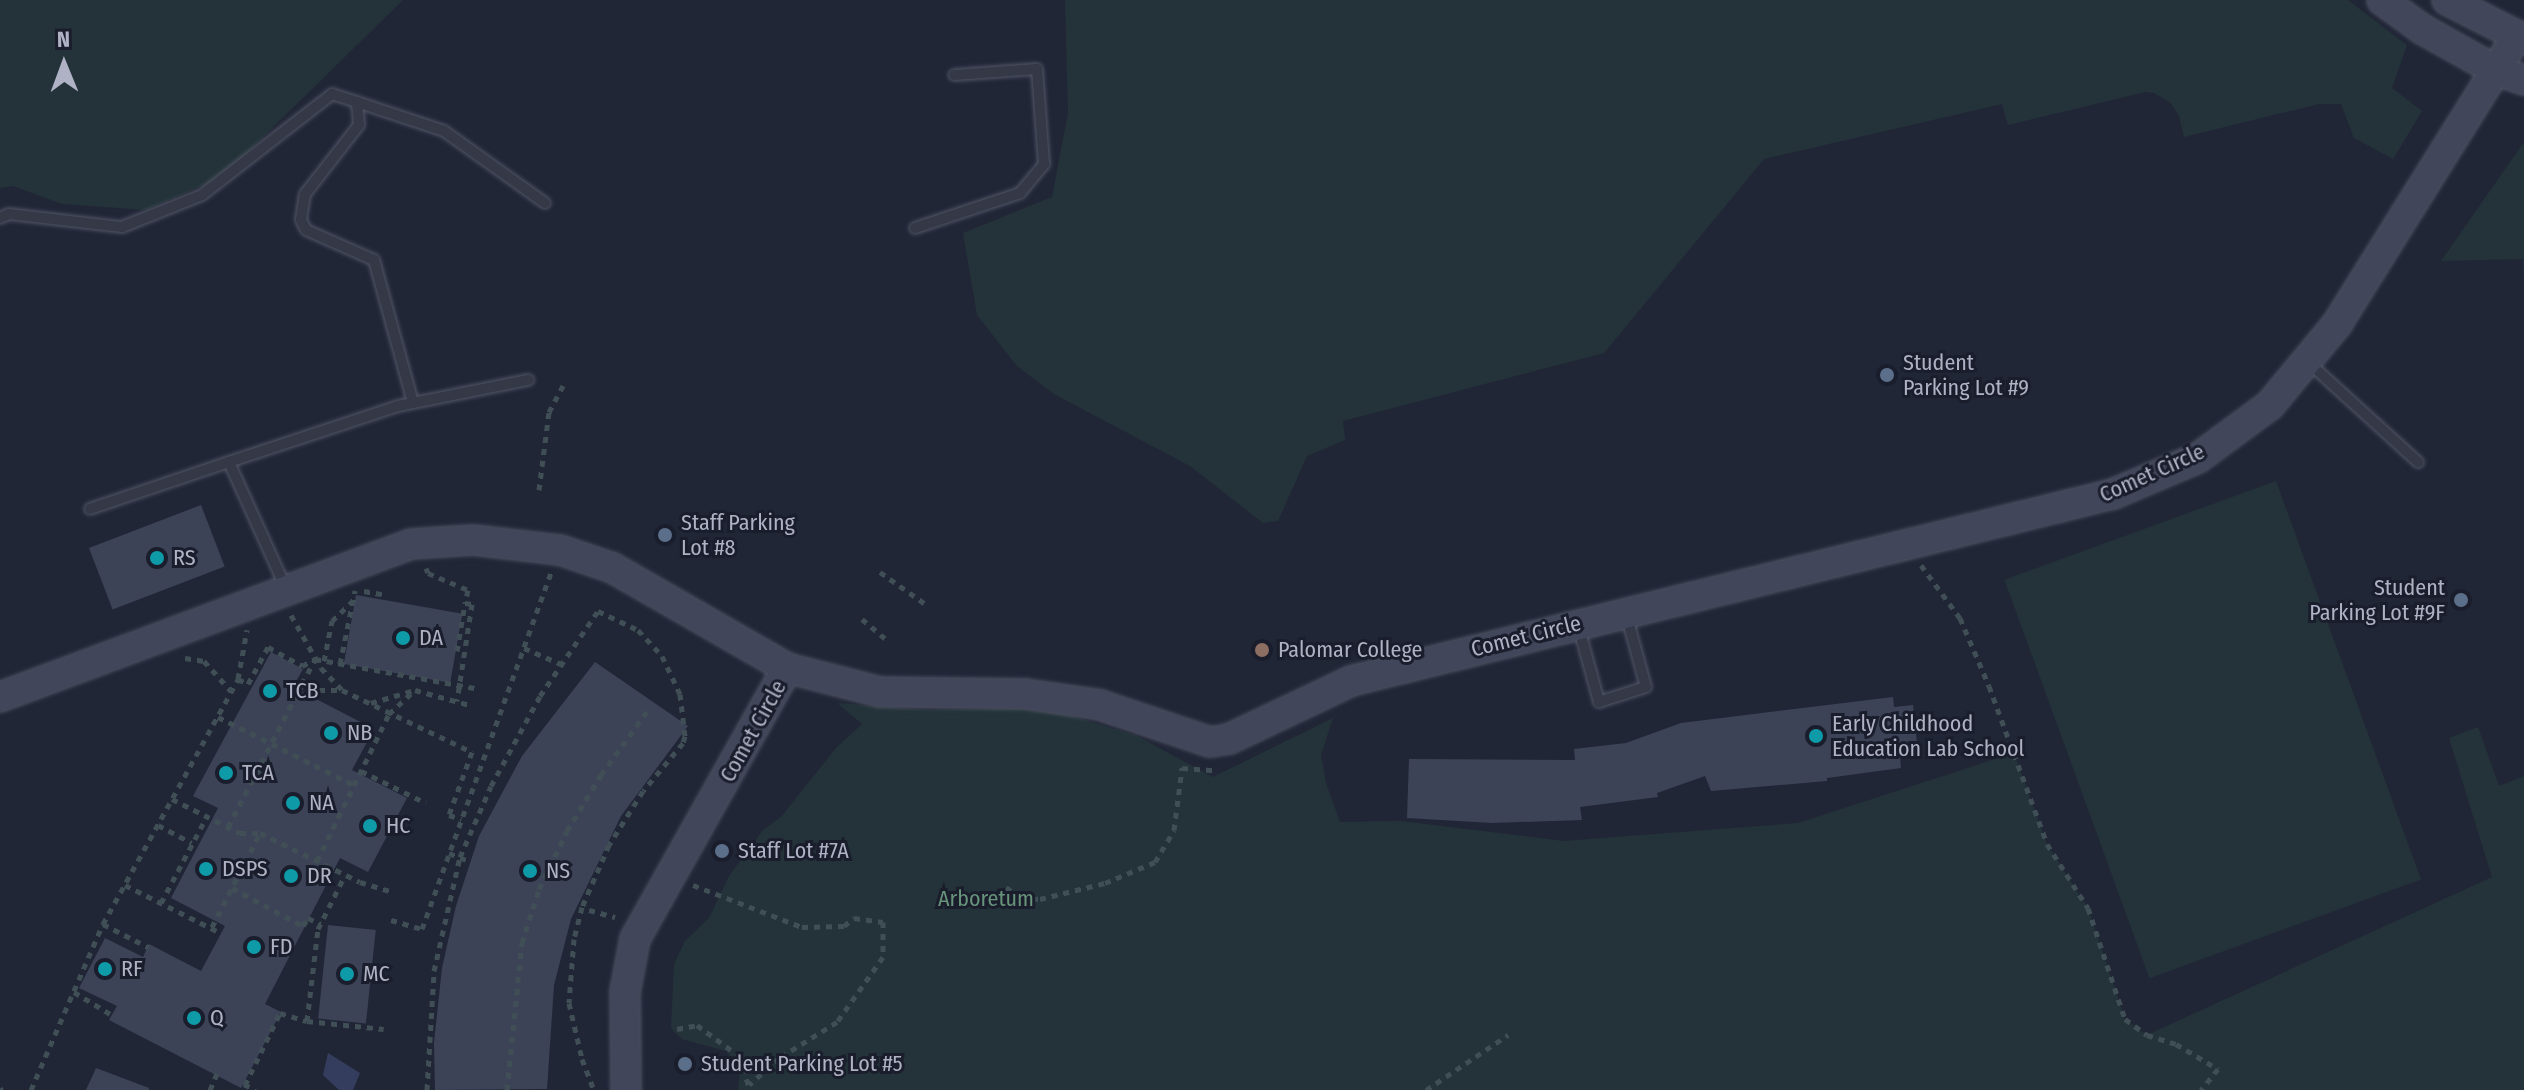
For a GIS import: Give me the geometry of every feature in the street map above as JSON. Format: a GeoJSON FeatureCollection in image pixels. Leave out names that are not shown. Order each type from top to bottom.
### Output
{"type":"FeatureCollection","features":[{"type":"Feature","properties":{"kind":"street"},"geometry":{"type":"LineString","coordinates":[[2382,0],[2422,29],[2495,70],[2524,80]]}},
{"type":"Feature","properties":{"kind":"street"},"geometry":{"type":"LineString","coordinates":[[2447,0],[2521,37]]}},
{"type":"Feature","properties":{"kind":"street","name":"Comet Circle"},"geometry":{"type":"LineString","coordinates":[[626,1090],[625,992],[635,939],[787,668],[880,692],[1025,694],[1100,705],[1210,742],[1229,739],[1351,681],[2113,494],[2198,458],[2270,405],[2337,324],[2495,70],[2521,37]]}},
{"type":"Feature","properties":{"kind":"street"},"geometry":{"type":"LineString","coordinates":[[0,697],[287,597],[411,544],[473,540],[527,544],[613,568],[787,668]]}},
{"type":"Feature","properties":{"kind":"lane"},"geometry":{"type":"LineString","coordinates":[[915,228],[1020,193],[1044,164],[1037,69],[954,75]]}},
{"type":"Feature","properties":{"kind":"lane"},"geometry":{"type":"LineString","coordinates":[[0,218],[9,214],[122,227],[202,195],[332,94],[444,131],[545,203]]}},
{"type":"Feature","properties":{"kind":"lane"},"geometry":{"type":"LineString","coordinates":[[357,102],[359,125],[305,194],[301,220],[306,230],[374,260],[413,403]]}},
{"type":"Feature","properties":{"kind":"lane"},"geometry":{"type":"LineString","coordinates":[[2306,361],[2418,462]]}},
{"type":"Feature","properties":{"kind":"lane"},"geometry":{"type":"LineString","coordinates":[[90,509],[413,403],[528,380]]}},
{"type":"Feature","properties":{"kind":"lane"},"geometry":{"type":"LineString","coordinates":[[229,462],[287,597]]}},
{"type":"Feature","properties":{"kind":"lane"},"geometry":{"type":"LineString","coordinates":[[1578,623],[1599,702],[1646,687],[1626,612]]}},
{"type":"Feature","properties":{"kind":"path"},"geometry":{"type":"LineString","coordinates":[[539,490],[549,412],[564,384]]}},
{"type":"Feature","properties":{"kind":"path"},"geometry":{"type":"LineString","coordinates":[[1919,561],[1960,618],[1989,686],[2047,844],[2088,908],[2125,1019],[2147,1035],[2176,1044],[2218,1069],[2201,1090]]}},
{"type":"Feature","properties":{"kind":"path"},"geometry":{"type":"LineString","coordinates":[[425,563],[428,573],[468,590],[457,651]]}},
{"type":"Feature","properties":{"kind":"path"},"geometry":{"type":"LineString","coordinates":[[391,920],[422,929],[553,566]]}},
{"type":"Feature","properties":{"kind":"path"},"geometry":{"type":"LineString","coordinates":[[880,572],[924,603]]}},
{"type":"Feature","properties":{"kind":"path"},"geometry":{"type":"LineString","coordinates":[[340,664],[355,590],[387,595]]}},
{"type":"Feature","properties":{"kind":"path"},"geometry":{"type":"LineString","coordinates":[[287,597],[315,659],[342,690],[472,752],[449,815],[461,819]]}},
{"type":"Feature","properties":{"kind":"path"},"geometry":{"type":"LineString","coordinates":[[324,661],[332,621],[352,602]]}},
{"type":"Feature","properties":{"kind":"path"},"geometry":{"type":"LineString","coordinates":[[457,701],[472,604],[465,603]]}},
{"type":"Feature","properties":{"kind":"path"},"geometry":{"type":"LineString","coordinates":[[427,1090],[434,971],[460,857],[491,786],[561,664],[598,611],[638,630],[662,656],[680,694],[683,743],[643,791],[609,845],[582,907],[574,939],[569,1003],[593,1090]]}},
{"type":"Feature","properties":{"kind":"path"},"geometry":{"type":"LineString","coordinates":[[862,619],[888,641]]}},
{"type":"Feature","properties":{"kind":"path"},"geometry":{"type":"LineString","coordinates":[[31,1090],[103,924],[238,679],[248,621]]}},
{"type":"Feature","properties":{"kind":"path"},"geometry":{"type":"LineString","coordinates":[[238,679],[248,684],[268,647],[302,666],[315,659],[474,688]]}},
{"type":"Feature","properties":{"kind":"path"},"geometry":{"type":"LineString","coordinates":[[524,648],[561,664]]}},
{"type":"Feature","properties":{"kind":"path"},"geometry":{"type":"LineString","coordinates":[[178,656],[204,661],[231,691]]}},
{"type":"Feature","properties":{"kind":"path"},"geometry":{"type":"LineString","coordinates":[[228,827],[315,659]]}},
{"type":"Feature","properties":{"kind":"path"},"geometry":{"type":"LineString","coordinates":[[302,684],[319,690],[342,690]]}},
{"type":"Feature","properties":{"kind":"path"},"geometry":{"type":"LineString","coordinates":[[370,704],[415,690],[470,705]]}},
{"type":"Feature","properties":{"kind":"path"},"geometry":{"type":"LineString","coordinates":[[317,861],[389,714],[415,690]]}},
{"type":"Feature","properties":{"kind":"path"},"geometry":{"type":"LineString","coordinates":[[507,1090],[522,943],[539,889],[567,831],[601,775],[650,707]]}},
{"type":"Feature","properties":{"kind":"path"},"geometry":{"type":"LineString","coordinates":[[218,717],[354,785]]}},
{"type":"Feature","properties":{"kind":"path"},"geometry":{"type":"LineString","coordinates":[[1006,887],[1020,898],[1040,899],[1105,883],[1155,862],[1174,830],[1182,768],[1208,772],[1220,768]]}},
{"type":"Feature","properties":{"kind":"path"},"geometry":{"type":"LineString","coordinates":[[361,771],[426,803]]}},
{"type":"Feature","properties":{"kind":"path"},"geometry":{"type":"LineString","coordinates":[[172,799],[240,833],[260,833],[345,875],[393,892]]}},
{"type":"Feature","properties":{"kind":"path"},"geometry":{"type":"LineString","coordinates":[[161,903],[207,816]]}},
{"type":"Feature","properties":{"kind":"path"},"geometry":{"type":"LineString","coordinates":[[158,825],[193,843]]}},
{"type":"Feature","properties":{"kind":"path"},"geometry":{"type":"LineString","coordinates":[[212,927],[260,833]]}},
{"type":"Feature","properties":{"kind":"path"},"geometry":{"type":"LineString","coordinates":[[449,853],[471,862]]}},
{"type":"Feature","properties":{"kind":"path"},"geometry":{"type":"LineString","coordinates":[[307,1021],[321,924],[345,875]]}},
{"type":"Feature","properties":{"kind":"path"},"geometry":{"type":"LineString","coordinates":[[677,1029],[697,1025],[739,1056],[749,1088],[779,1058],[837,1022],[883,957],[883,922],[854,918],[844,926],[802,927],[769,917],[685,882]]}},
{"type":"Feature","properties":{"kind":"path"},"geometry":{"type":"LineString","coordinates":[[125,885],[221,933]]}},
{"type":"Feature","properties":{"kind":"path"},"geometry":{"type":"LineString","coordinates":[[232,888],[303,926],[308,918],[321,924]]}},
{"type":"Feature","properties":{"kind":"path"},"geometry":{"type":"LineString","coordinates":[[589,910],[615,917]]}},
{"type":"Feature","properties":{"kind":"path"},"geometry":{"type":"LineString","coordinates":[[103,924],[148,947]]}},
{"type":"Feature","properties":{"kind":"path"},"geometry":{"type":"LineString","coordinates":[[74,992],[112,1015]]}},
{"type":"Feature","properties":{"kind":"path"},"geometry":{"type":"LineString","coordinates":[[255,1090],[244,1084],[280,1013],[307,1021],[384,1029]]}},
{"type":"Feature","properties":{"kind":"path"},"geometry":{"type":"LineString","coordinates":[[1426,1090],[1508,1035]]}},
{"type":"Feature","properties":{"kind":"path"},"geometry":{"type":"LineString","coordinates":[[210,1090],[218,1071]]}},
{"type":"Feature","properties":{"kind":"green space"},"geometry":{"type":"Polygon","coordinates":[[[0,0],[403,0],[222,177],[146,210],[62,204],[13,186],[0,188],[0,0]]]}},
{"type":"Feature","properties":{"kind":"green space"},"geometry":{"type":"Polygon","coordinates":[[[1065,0],[2348,0],[2407,45],[2392,88],[2422,111],[2393,159],[2354,138],[2341,104],[2319,104],[2184,137],[2179,116],[2171,103],[2154,93],[2145,92],[2008,125],[2002,104],[1764,159],[1604,353],[1343,421],[1345,440],[1307,456],[1278,521],[1263,523],[1190,466],[1054,394],[1017,366],[977,315],[963,233],[1052,197],[1068,113],[1065,0]]]}},
{"type":"Feature","properties":{"kind":"green space"},"geometry":{"type":"Polygon","coordinates":[[[2524,142],[2524,291],[2523,259],[2441,261],[2524,142]]]}},
{"type":"Feature","properties":{"kind":"green space"},"geometry":{"type":"Polygon","coordinates":[[[2276,481],[2421,879],[2149,978],[2004,580],[2276,481]]]}},
{"type":"Feature","properties":{"kind":"green space","name":"Arboretum"},"geometry":{"type":"Polygon","coordinates":[[[837,703],[927,710],[1013,708],[1065,714],[1137,736],[1213,777],[1333,718],[1321,755],[1326,783],[1340,822],[1400,821],[1564,841],[1798,823],[2014,753],[2047,844],[2088,908],[2125,1019],[2147,1035],[2492,877],[2449,738],[2478,727],[2499,786],[2524,776],[2524,1090],[738,1090],[740,1069],[726,1051],[682,1039],[671,1028],[674,964],[685,941],[709,918],[729,876],[763,830],[781,817],[836,748],[862,724],[837,703]]]}},
{"type":"Feature","properties":{"kind":"water"},"geometry":{"type":"Polygon","coordinates":[[[328,1053],[360,1073],[353,1090],[339,1090],[323,1075],[328,1053]]]}},
{"type":"Feature","properties":{"kind":"building","name":"RS"},"geometry":{"type":"Polygon","coordinates":[[[201,505],[225,567],[113,610],[89,548],[201,505]]]}},
{"type":"Feature","properties":{"kind":"building","name":"DA"},"geometry":{"type":"Polygon","coordinates":[[[356,595],[462,614],[450,683],[344,664],[356,595]]]}},
{"type":"Feature","properties":{"kind":"building"},"geometry":{"type":"Polygon","coordinates":[[[271,652],[303,669],[293,687],[374,729],[352,770],[407,798],[368,872],[340,858],[265,1004],[281,1012],[241,1088],[109,1020],[117,1006],[79,988],[105,938],[143,957],[149,944],[201,971],[225,926],[171,898],[218,808],[193,796],[271,652]]]}},
{"type":"Feature","properties":{"kind":"building","name":"NS"},"geometry":{"type":"Polygon","coordinates":[[[595,662],[688,726],[621,816],[571,919],[554,985],[547,1089],[435,1090],[434,1043],[442,968],[456,906],[479,836],[522,756],[595,662]]]}},
{"type":"Feature","properties":{"kind":"building"},"geometry":{"type":"Polygon","coordinates":[[[1893,697],[1894,707],[1913,705],[1918,753],[1900,756],[1901,768],[1827,778],[1827,781],[1711,791],[1705,776],[1657,793],[1658,797],[1580,807],[1582,820],[1492,823],[1407,818],[1409,759],[1575,760],[1574,749],[1626,743],[1681,723],[1893,697]]]}},
{"type":"Feature","properties":{"kind":"building","name":"MC"},"geometry":{"type":"Polygon","coordinates":[[[328,925],[376,930],[366,1024],[318,1018],[328,925]]]}},
{"type":"Feature","properties":{"kind":"building"},"geometry":{"type":"Polygon","coordinates":[[[96,1068],[149,1088],[149,1090],[86,1090],[96,1068]]]}},
{"type":"Feature","properties":{"kind":"place","name":"Student Parking Lot #9"},"geometry":{"type":"Point","coordinates":[1887,375]}},
{"type":"Feature","properties":{"kind":"place","name":"Staff Parking Lot #8"},"geometry":{"type":"Point","coordinates":[665,535]}},
{"type":"Feature","properties":{"kind":"place","name":"RS"},"geometry":{"type":"Point","coordinates":[157,558]}},
{"type":"Feature","properties":{"kind":"place","name":"Student Parking Lot #9F"},"geometry":{"type":"Point","coordinates":[2461,600]}},
{"type":"Feature","properties":{"kind":"place","name":"DA"},"geometry":{"type":"Point","coordinates":[403,638]}},
{"type":"Feature","properties":{"kind":"place","name":"Palomar College"},"geometry":{"type":"Point","coordinates":[1262,650]}},
{"type":"Feature","properties":{"kind":"place","name":"TCB"},"geometry":{"type":"Point","coordinates":[270,691]}},
{"type":"Feature","properties":{"kind":"place","name":"NB"},"geometry":{"type":"Point","coordinates":[331,733]}},
{"type":"Feature","properties":{"kind":"place","name":"Early Childhood Education Lab School"},"geometry":{"type":"Point","coordinates":[1816,736]}},
{"type":"Feature","properties":{"kind":"place","name":"TCA"},"geometry":{"type":"Point","coordinates":[226,773]}},
{"type":"Feature","properties":{"kind":"place","name":"NA"},"geometry":{"type":"Point","coordinates":[293,803]}},
{"type":"Feature","properties":{"kind":"place","name":"HC"},"geometry":{"type":"Point","coordinates":[370,826]}},
{"type":"Feature","properties":{"kind":"place","name":"Staff Lot #7A"},"geometry":{"type":"Point","coordinates":[722,851]}},
{"type":"Feature","properties":{"kind":"place","name":"DSPS"},"geometry":{"type":"Point","coordinates":[206,869]}},
{"type":"Feature","properties":{"kind":"place","name":"NS"},"geometry":{"type":"Point","coordinates":[530,871]}},
{"type":"Feature","properties":{"kind":"place","name":"DR"},"geometry":{"type":"Point","coordinates":[291,876]}},
{"type":"Feature","properties":{"kind":"place","name":"FD"},"geometry":{"type":"Point","coordinates":[254,947]}},
{"type":"Feature","properties":{"kind":"place","name":"RF"},"geometry":{"type":"Point","coordinates":[105,969]}},
{"type":"Feature","properties":{"kind":"place","name":"MC"},"geometry":{"type":"Point","coordinates":[347,974]}},
{"type":"Feature","properties":{"kind":"place","name":"Q"},"geometry":{"type":"Point","coordinates":[194,1018]}},
{"type":"Feature","properties":{"kind":"place","name":"Student Parking Lot #5"},"geometry":{"type":"Point","coordinates":[685,1064]}}]}
